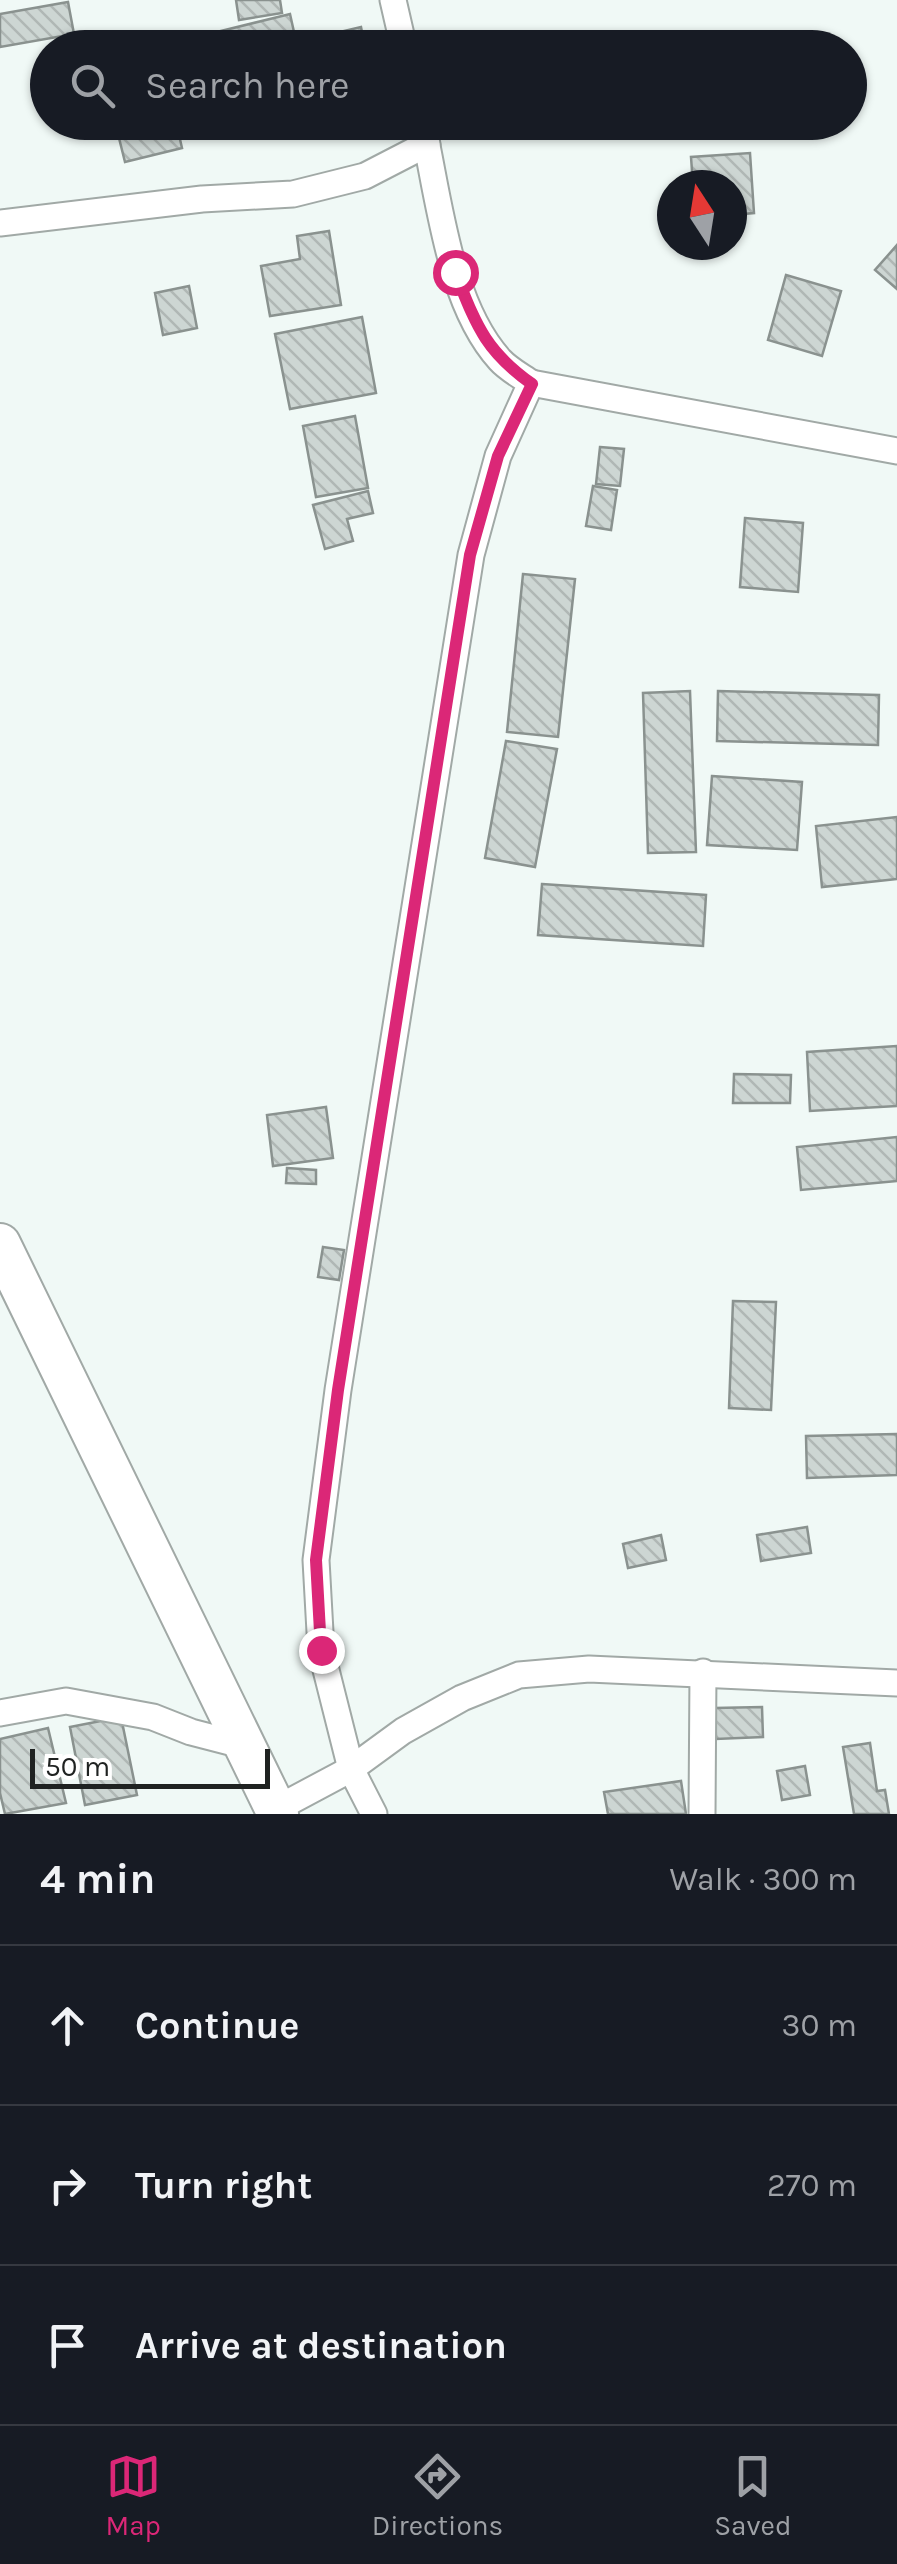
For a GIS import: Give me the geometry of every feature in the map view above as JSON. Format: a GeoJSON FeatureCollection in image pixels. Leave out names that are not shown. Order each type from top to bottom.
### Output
{"type":"FeatureCollection","features":[{"type":"Feature","properties":{"kind":"main road"},"geometry":{"type":"LineString","coordinates":[[0,1244],[277,1811]]}},
{"type":"Feature","properties":{"kind":"street"},"geometry":{"type":"LineString","coordinates":[[394,0],[400,30]]}},
{"type":"Feature","properties":{"kind":"street"},"geometry":{"type":"LineString","coordinates":[[0,222],[202,198],[293,194],[365,176],[414,140]]}},
{"type":"Feature","properties":{"kind":"street"},"geometry":{"type":"LineString","coordinates":[[426,140],[455,272],[478,329],[501,362],[532,384],[897,451]]}},
{"type":"Feature","properties":{"kind":"street"},"geometry":{"type":"LineString","coordinates":[[374,1814],[351,1769],[321,1650],[316,1560],[335,1409],[470,555],[498,456],[532,384]]}},
{"type":"Feature","properties":{"kind":"street"},"geometry":{"type":"LineString","coordinates":[[277,1811],[462,1698],[519,1675],[589,1668],[897,1683]]}},
{"type":"Feature","properties":{"kind":"street"},"geometry":{"type":"LineString","coordinates":[[702,1814],[703,1672]]}},
{"type":"Feature","properties":{"kind":"street"},"geometry":{"type":"LineString","coordinates":[[0,1714],[66,1701],[154,1717],[191,1732],[245,1746]]}},
{"type":"Feature","properties":{"kind":"building"},"geometry":{"type":"Polygon","coordinates":[[[236,0],[280,0],[282,13],[239,20],[236,0]]]}},
{"type":"Feature","properties":{"kind":"building"},"geometry":{"type":"Polygon","coordinates":[[[68,2],[73,30],[30,30],[30,42],[0,47],[0,14],[68,2]]]}},
{"type":"Feature","properties":{"kind":"building"},"geometry":{"type":"Polygon","coordinates":[[[290,14],[294,30],[225,30],[290,14]]]}},
{"type":"Feature","properties":{"kind":"building"},"geometry":{"type":"Polygon","coordinates":[[[120,140],[180,140],[182,148],[125,162],[120,140]]]}},
{"type":"Feature","properties":{"kind":"building"},"geometry":{"type":"Polygon","coordinates":[[[750,153],[754,213],[747,214],[747,170],[692,170],[691,157],[750,153]]]}},
{"type":"Feature","properties":{"kind":"building"},"geometry":{"type":"Polygon","coordinates":[[[329,231],[341,305],[270,316],[261,266],[300,259],[297,236],[329,231]]]}},
{"type":"Feature","properties":{"kind":"building"},"geometry":{"type":"Polygon","coordinates":[[[897,245],[897,289],[875,270],[897,245]]]}},
{"type":"Feature","properties":{"kind":"building"},"geometry":{"type":"Polygon","coordinates":[[[786,275],[841,291],[822,356],[768,340],[786,275]]]}},
{"type":"Feature","properties":{"kind":"building"},"geometry":{"type":"Polygon","coordinates":[[[189,286],[197,328],[163,335],[155,293],[189,286]]]}},
{"type":"Feature","properties":{"kind":"building"},"geometry":{"type":"Polygon","coordinates":[[[362,317],[376,393],[290,409],[275,334],[362,317]]]}},
{"type":"Feature","properties":{"kind":"building"},"geometry":{"type":"Polygon","coordinates":[[[355,416],[368,488],[316,497],[303,426],[355,416]]]}},
{"type":"Feature","properties":{"kind":"building"},"geometry":{"type":"Polygon","coordinates":[[[600,447],[624,449],[620,486],[596,484],[600,447]]]}},
{"type":"Feature","properties":{"kind":"building"},"geometry":{"type":"Polygon","coordinates":[[[593,486],[617,490],[611,530],[586,526],[593,486]]]}},
{"type":"Feature","properties":{"kind":"building"},"geometry":{"type":"Polygon","coordinates":[[[368,491],[373,513],[347,519],[353,541],[325,549],[313,505],[368,491]]]}},
{"type":"Feature","properties":{"kind":"building"},"geometry":{"type":"Polygon","coordinates":[[[745,518],[803,523],[798,592],[740,587],[745,518]]]}},
{"type":"Feature","properties":{"kind":"building"},"geometry":{"type":"Polygon","coordinates":[[[523,574],[575,579],[558,737],[507,732],[523,574]]]}},
{"type":"Feature","properties":{"kind":"building"},"geometry":{"type":"Polygon","coordinates":[[[690,691],[696,852],[648,853],[643,693],[690,691]]]}},
{"type":"Feature","properties":{"kind":"building"},"geometry":{"type":"Polygon","coordinates":[[[718,691],[879,695],[878,745],[717,741],[718,691]]]}},
{"type":"Feature","properties":{"kind":"building"},"geometry":{"type":"Polygon","coordinates":[[[506,741],[557,749],[535,867],[485,858],[506,741]]]}},
{"type":"Feature","properties":{"kind":"building"},"geometry":{"type":"Polygon","coordinates":[[[712,776],[802,782],[797,850],[707,845],[712,776]]]}},
{"type":"Feature","properties":{"kind":"building"},"geometry":{"type":"Polygon","coordinates":[[[897,817],[897,879],[822,887],[816,826],[897,817]]]}},
{"type":"Feature","properties":{"kind":"building"},"geometry":{"type":"Polygon","coordinates":[[[542,884],[706,895],[703,946],[538,935],[542,884]]]}},
{"type":"Feature","properties":{"kind":"building"},"geometry":{"type":"Polygon","coordinates":[[[897,1046],[897,1106],[810,1111],[807,1052],[897,1046]]]}},
{"type":"Feature","properties":{"kind":"building"},"geometry":{"type":"Polygon","coordinates":[[[734,1074],[791,1075],[790,1103],[733,1103],[734,1074]]]}},
{"type":"Feature","properties":{"kind":"building"},"geometry":{"type":"Polygon","coordinates":[[[326,1107],[333,1158],[273,1166],[267,1115],[326,1107]]]}},
{"type":"Feature","properties":{"kind":"building"},"geometry":{"type":"Polygon","coordinates":[[[897,1137],[897,1181],[801,1190],[797,1147],[897,1137]]]}},
{"type":"Feature","properties":{"kind":"building"},"geometry":{"type":"Polygon","coordinates":[[[287,1168],[316,1170],[316,1184],[286,1183],[287,1168]]]}},
{"type":"Feature","properties":{"kind":"building"},"geometry":{"type":"Polygon","coordinates":[[[323,1247],[344,1250],[339,1280],[318,1277],[323,1247]]]}},
{"type":"Feature","properties":{"kind":"building"},"geometry":{"type":"Polygon","coordinates":[[[733,1301],[776,1302],[771,1410],[729,1408],[733,1301]]]}},
{"type":"Feature","properties":{"kind":"building"},"geometry":{"type":"Polygon","coordinates":[[[897,1434],[897,1475],[807,1478],[806,1436],[897,1434]]]}},
{"type":"Feature","properties":{"kind":"building"},"geometry":{"type":"Polygon","coordinates":[[[807,1527],[811,1553],[761,1561],[757,1535],[807,1527]]]}},
{"type":"Feature","properties":{"kind":"building"},"geometry":{"type":"Polygon","coordinates":[[[661,1535],[666,1560],[628,1568],[623,1544],[661,1535]]]}},
{"type":"Feature","properties":{"kind":"building"},"geometry":{"type":"Polygon","coordinates":[[[762,1707],[763,1737],[716,1739],[715,1708],[762,1707]]]}},
{"type":"Feature","properties":{"kind":"building"},"geometry":{"type":"Polygon","coordinates":[[[121,1717],[137,1795],[85,1805],[70,1727],[121,1717]]]}},
{"type":"Feature","properties":{"kind":"building"},"geometry":{"type":"Polygon","coordinates":[[[48,1728],[66,1803],[5,1814],[0,1793],[0,1739],[48,1728]]]}},
{"type":"Feature","properties":{"kind":"building"},"geometry":{"type":"Polygon","coordinates":[[[870,1743],[877,1791],[885,1790],[889,1814],[854,1814],[843,1747],[870,1743]]]}},
{"type":"Feature","properties":{"kind":"building"},"geometry":{"type":"Polygon","coordinates":[[[805,1766],[810,1795],[782,1800],[777,1771],[805,1766]]]}},
{"type":"Feature","properties":{"kind":"building"},"geometry":{"type":"Polygon","coordinates":[[[681,1781],[686,1814],[608,1814],[604,1792],[681,1781]]]}},
{"type":"Feature","properties":{"kind":"route"},"geometry":{"type":"LineString","coordinates":[[321,1650],[316,1560],[338,1390],[470,555],[498,456],[532,384],[501,362],[478,329],[455,272]]}}]}
